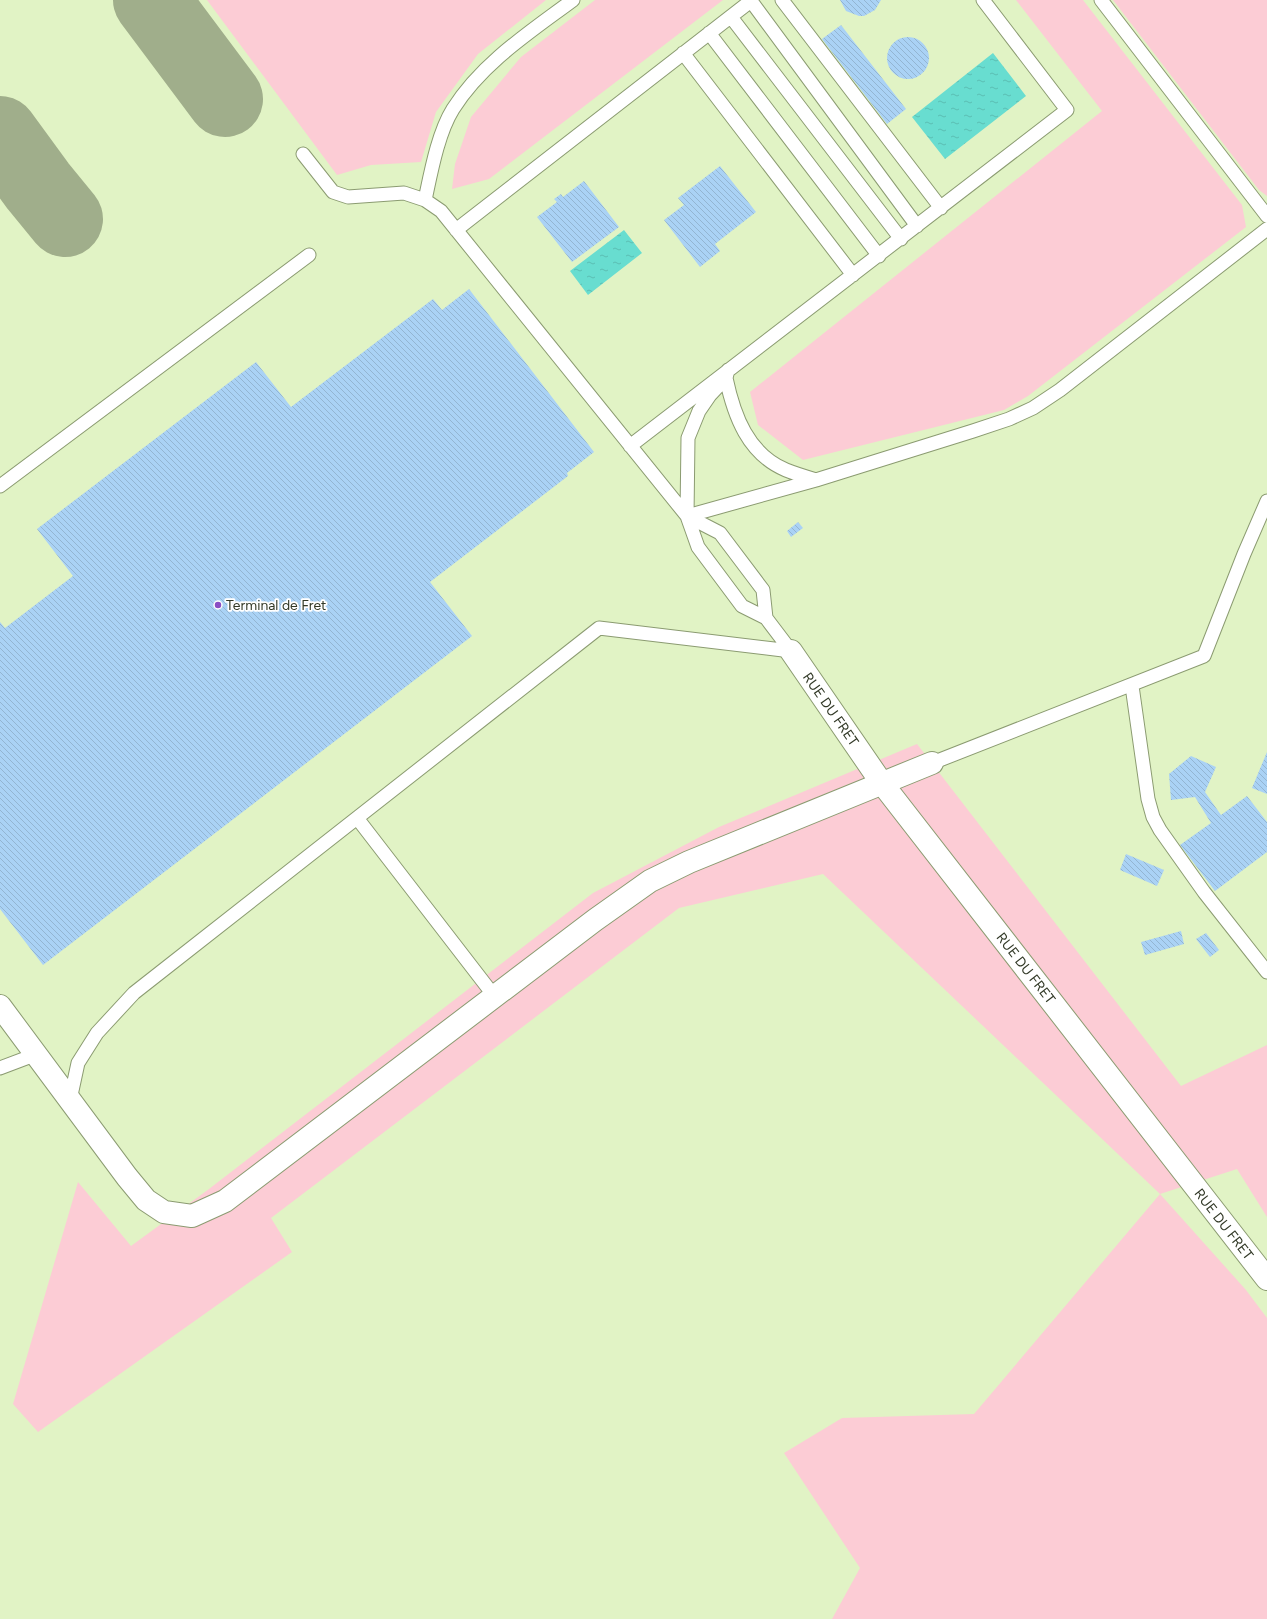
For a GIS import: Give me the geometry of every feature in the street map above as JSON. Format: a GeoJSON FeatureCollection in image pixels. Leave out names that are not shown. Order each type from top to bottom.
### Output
{"type":"FeatureCollection","features":[{"type":"Feature","properties":{"kind":"street","name":"RUE DU FRET"},"geometry":{"type":"LineString","coordinates":[[791,651],[881,782],[1267,1279]]}},
{"type":"Feature","properties":{"kind":"street"},"geometry":{"type":"LineString","coordinates":[[0,1006],[127,1177],[146,1200],[164,1212],[192,1216],[225,1202],[595,920],[650,881],[689,862],[881,782],[932,763]]}},
{"type":"Feature","properties":{"kind":"lane"},"geometry":{"type":"LineString","coordinates":[[425,200],[438,143],[452,110],[478,77],[510,47],[573,0]]}},
{"type":"Feature","properties":{"kind":"lane"},"geometry":{"type":"LineString","coordinates":[[456,230],[752,0],[917,226]]}},
{"type":"Feature","properties":{"kind":"lane"},"geometry":{"type":"LineString","coordinates":[[782,0],[941,208]]}},
{"type":"Feature","properties":{"kind":"lane"},"geometry":{"type":"LineString","coordinates":[[630,446],[727,374],[1067,110],[984,0]]}},
{"type":"Feature","properties":{"kind":"lane"},"geometry":{"type":"LineString","coordinates":[[1101,0],[1267,216]]}},
{"type":"Feature","properties":{"kind":"lane"},"geometry":{"type":"LineString","coordinates":[[731,17],[901,239]]}},
{"type":"Feature","properties":{"kind":"lane"},"geometry":{"type":"LineString","coordinates":[[709,33],[879,256]]}},
{"type":"Feature","properties":{"kind":"lane"},"geometry":{"type":"LineString","coordinates":[[683,53],[853,276]]}},
{"type":"Feature","properties":{"kind":"lane"},"geometry":{"type":"LineString","coordinates":[[303,154],[333,192],[348,197],[404,193],[425,200],[441,211],[687,516],[698,547],[742,606],[766,618],[791,651]]}},
{"type":"Feature","properties":{"kind":"lane"},"geometry":{"type":"LineString","coordinates":[[687,516],[816,480],[973,431],[1009,419],[1033,408],[1060,390],[1267,229]]}},
{"type":"Feature","properties":{"kind":"lane"},"geometry":{"type":"LineString","coordinates":[[0,486],[308,255]]}},
{"type":"Feature","properties":{"kind":"lane"},"geometry":{"type":"LineString","coordinates":[[727,374],[731,400],[737,417],[747,437],[757,450],[771,462],[786,470],[816,480]]}},
{"type":"Feature","properties":{"kind":"lane"},"geometry":{"type":"LineString","coordinates":[[687,516],[688,438],[706,400],[727,374]]}},
{"type":"Feature","properties":{"kind":"lane"},"geometry":{"type":"LineString","coordinates":[[932,763],[1132,686],[1204,656],[1244,554],[1267,501]]}},
{"type":"Feature","properties":{"kind":"lane"},"geometry":{"type":"LineString","coordinates":[[687,516],[720,533],[763,590],[766,618]]}},
{"type":"Feature","properties":{"kind":"lane"},"geometry":{"type":"LineString","coordinates":[[70,1100],[78,1063],[97,1033],[134,993],[599,628],[791,651]]}},
{"type":"Feature","properties":{"kind":"lane"},"geometry":{"type":"LineString","coordinates":[[1132,686],[1148,799],[1153,817],[1160,830],[1204,892],[1267,972]]}},
{"type":"Feature","properties":{"kind":"lane"},"geometry":{"type":"LineString","coordinates":[[357,818],[495,997]]}},
{"type":"Feature","properties":{"kind":"lane"},"geometry":{"type":"LineString","coordinates":[[0,1068],[37,1054]]}},
{"type":"Feature","properties":{"kind":"shaded area"},"geometry":{"type":"Polygon","coordinates":[[[207,0],[546,0],[478,54],[436,112],[421,162],[371,165],[337,175],[207,0]]]}},
{"type":"Feature","properties":{"kind":"shaded area"},"geometry":{"type":"Polygon","coordinates":[[[595,0],[723,0],[489,179],[452,189],[455,164],[471,117],[521,57],[595,0]]]}},
{"type":"Feature","properties":{"kind":"shaded area"},"geometry":{"type":"Polygon","coordinates":[[[1016,0],[1083,0],[1242,205],[1246,227],[1028,396],[1004,410],[803,460],[758,425],[750,392],[1102,111],[1016,0]]]}},
{"type":"Feature","properties":{"kind":"shaded area"},"geometry":{"type":"Polygon","coordinates":[[[1113,0],[1267,0],[1267,196],[1259,190],[1113,0]]]}},
{"type":"Feature","properties":{"kind":"shaded area"},"geometry":{"type":"Polygon","coordinates":[[[917,744],[1181,1086],[1267,1045],[1267,1217],[1237,1169],[1160,1194],[823,874],[679,908],[271,1218],[292,1252],[38,1432],[13,1404],[78,1182],[131,1246],[209,1189],[593,893],[719,827],[917,744]]]}},
{"type":"Feature","properties":{"kind":"shaded area"},"geometry":{"type":"Polygon","coordinates":[[[1160,1194],[1246,1290],[1267,1318],[1267,1619],[832,1619],[860,1568],[784,1453],[842,1418],[974,1414],[1160,1194]]]}},
{"type":"Feature","properties":{"kind":"water"},"geometry":{"type":"Polygon","coordinates":[[[993,53],[1026,96],[945,159],[912,117],[993,53]]]}},
{"type":"Feature","properties":{"kind":"water"},"geometry":{"type":"Polygon","coordinates":[[[624,230],[642,253],[588,295],[570,271],[624,230]]]}},
{"type":"Feature","properties":{"kind":"building"},"geometry":{"type":"Polygon","coordinates":[[[840,0],[881,0],[875,10],[864,16],[859,16],[846,11],[840,0]]]}},
{"type":"Feature","properties":{"kind":"building"},"geometry":{"type":"Polygon","coordinates":[[[841,25],[906,109],[887,124],[822,39],[841,25]]]}},
{"type":"Feature","properties":{"kind":"building"},"geometry":{"type":"Polygon","coordinates":[[[904,37],[912,37],[920,40],[926,46],[929,58],[926,70],[920,76],[912,79],[904,79],[896,76],[890,70],[887,62],[887,54],[890,46],[896,40],[904,37]]]}},
{"type":"Feature","properties":{"kind":"building"},"geometry":{"type":"Polygon","coordinates":[[[720,166],[756,212],[715,244],[720,251],[700,267],[664,220],[684,205],[678,198],[720,166]]]}},
{"type":"Feature","properties":{"kind":"building"},"geometry":{"type":"Polygon","coordinates":[[[584,181],[619,227],[572,262],[537,217],[557,202],[554,199],[561,194],[563,197],[584,181]]]}},
{"type":"Feature","properties":{"kind":"building","name":"Terminal de Fret"},"geometry":{"type":"Polygon","coordinates":[[[469,289],[594,452],[567,473],[568,476],[430,582],[472,636],[43,965],[0,909],[0,622],[5,628],[73,576],[37,529],[256,362],[291,407],[433,299],[442,310],[469,289]]]}},
{"type":"Feature","properties":{"kind":"building"},"geometry":{"type":"Polygon","coordinates":[[[798,522],[803,528],[791,537],[787,531],[798,522]]]}},
{"type":"Feature","properties":{"kind":"building"},"geometry":{"type":"Polygon","coordinates":[[[1267,752],[1267,794],[1252,788],[1267,752]]]}},
{"type":"Feature","properties":{"kind":"building"},"geometry":{"type":"Polygon","coordinates":[[[1191,756],[1216,767],[1205,792],[1221,815],[1247,796],[1267,822],[1267,852],[1215,891],[1180,845],[1211,823],[1195,797],[1171,800],[1169,774],[1191,756]]]}},
{"type":"Feature","properties":{"kind":"building"},"geometry":{"type":"Polygon","coordinates":[[[1126,854],[1164,870],[1157,886],[1120,870],[1126,854]]]}},
{"type":"Feature","properties":{"kind":"building"},"geometry":{"type":"Polygon","coordinates":[[[1181,931],[1184,944],[1145,955],[1141,942],[1181,931]]]}},
{"type":"Feature","properties":{"kind":"building"},"geometry":{"type":"Polygon","coordinates":[[[1206,933],[1219,950],[1210,957],[1196,939],[1206,933]]]}},
{"type":"Feature","properties":{"kind":"taxiway"},"geometry":{"type":"LineString","coordinates":[[151,0],[225,99]]}},
{"type":"Feature","properties":{"kind":"taxiway"},"geometry":{"type":"LineString","coordinates":[[0,134],[38,186],[65,219]]}},
{"type":"Feature","properties":{"kind":"place","name":"Terminal de Fret"},"geometry":{"type":"Point","coordinates":[218,605]}}]}
